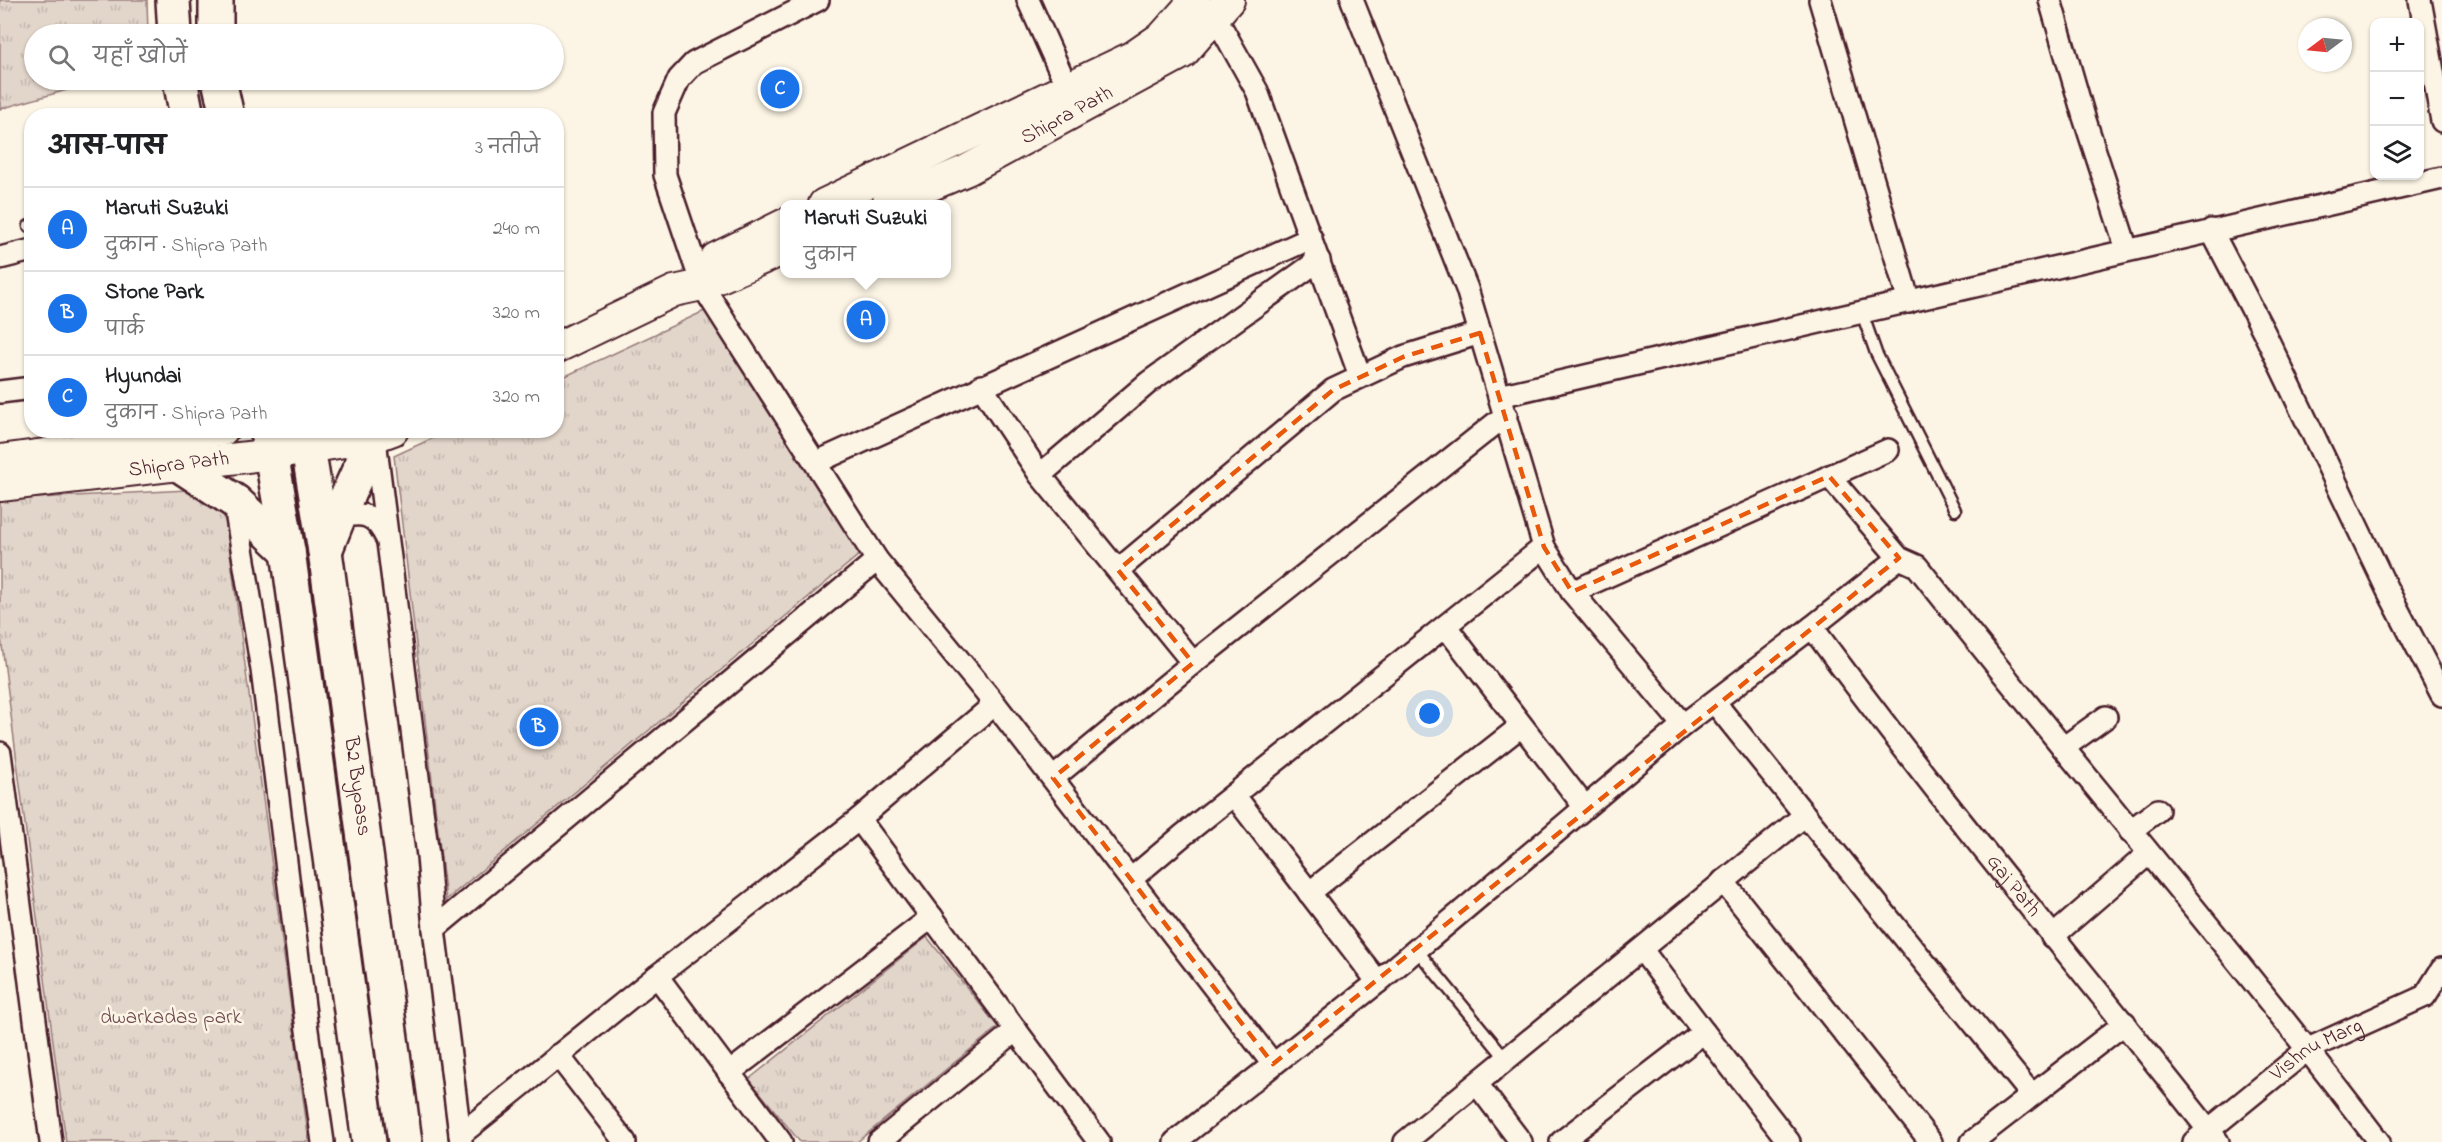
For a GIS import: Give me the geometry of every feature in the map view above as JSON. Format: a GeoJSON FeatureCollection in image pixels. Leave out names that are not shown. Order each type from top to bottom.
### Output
{"type":"FeatureCollection","features":[{"type":"Feature","properties":{"kind":"main road"},"geometry":{"type":"LineString","coordinates":[[173,0],[174,24]]}},
{"type":"Feature","properties":{"kind":"main road"},"geometry":{"type":"LineString","coordinates":[[216,0],[216,24]]}},
{"type":"Feature","properties":{"kind":"main road"},"geometry":{"type":"LineString","coordinates":[[182,90],[185,108]]}},
{"type":"Feature","properties":{"kind":"main road"},"geometry":{"type":"LineString","coordinates":[[221,90],[225,108]]}},
{"type":"Feature","properties":{"kind":"main road"},"geometry":{"type":"LineString","coordinates":[[325,552],[338,518],[382,438]]}},
{"type":"Feature","properties":{"kind":"main road","name":"B2 Bypass"},"geometry":{"type":"LineString","coordinates":[[307,439],[325,552],[405,1142]]}},
{"type":"Feature","properties":{"kind":"main road","name":"B2 Bypass"},"geometry":{"type":"LineString","coordinates":[[269,442],[288,550],[369,1142]]}},
{"type":"Feature","properties":{"kind":"main road"},"geometry":{"type":"LineString","coordinates":[[175,444],[288,550]]}},
{"type":"Feature","properties":{"kind":"street"},"geometry":{"type":"LineString","coordinates":[[818,0],[694,63],[679,79],[664,113],[664,175],[691,281],[817,462],[877,560],[995,704],[1273,1064]]}},
{"type":"Feature","properties":{"kind":"street"},"geometry":{"type":"LineString","coordinates":[[833,200],[1072,98],[1028,0]]}},
{"type":"Feature","properties":{"kind":"street"},"geometry":{"type":"LineString","coordinates":[[1352,0],[1467,289],[1544,547],[1572,592],[1683,725]]}},
{"type":"Feature","properties":{"kind":"street"},"geometry":{"type":"LineString","coordinates":[[1820,0],[1909,302]]}},
{"type":"Feature","properties":{"kind":"street"},"geometry":{"type":"LineString","coordinates":[[2050,0],[2084,117],[2127,250]]}},
{"type":"Feature","properties":{"kind":"street"},"geometry":{"type":"LineString","coordinates":[[2420,0],[2442,121]]}},
{"type":"Feature","properties":{"kind":"street"},"geometry":{"type":"LineString","coordinates":[[1213,5],[1257,91],[1360,376]]}},
{"type":"Feature","properties":{"kind":"street","name":"Shipra Path"},"geometry":{"type":"LineString","coordinates":[[896,200],[967,170],[1072,98],[1183,53],[1213,5]]}},
{"type":"Feature","properties":{"kind":"street"},"geometry":{"type":"LineString","coordinates":[[1053,778],[1502,406],[1862,313],[2442,178]]}},
{"type":"Feature","properties":{"kind":"street"},"geometry":{"type":"LineString","coordinates":[[564,344],[691,281],[780,227]]}},
{"type":"Feature","properties":{"kind":"street"},"geometry":{"type":"LineString","coordinates":[[2211,230],[2264,332],[2387,589],[2442,695]]}},
{"type":"Feature","properties":{"kind":"street"},"geometry":{"type":"LineString","coordinates":[[817,462],[1311,238]]}},
{"type":"Feature","properties":{"kind":"street"},"geometry":{"type":"LineString","coordinates":[[691,281],[780,251]]}},
{"type":"Feature","properties":{"kind":"street"},"geometry":{"type":"LineString","coordinates":[[0,258],[24,252]]}},
{"type":"Feature","properties":{"kind":"street"},"geometry":{"type":"LineString","coordinates":[[1040,475],[1149,382],[1319,260]]}},
{"type":"Feature","properties":{"kind":"street"},"geometry":{"type":"LineString","coordinates":[[1118,570],[1333,390],[1403,357],[1480,333]]}},
{"type":"Feature","properties":{"kind":"street"},"geometry":{"type":"LineString","coordinates":[[981,386],[1040,475],[1193,663]]}},
{"type":"Feature","properties":{"kind":"street"},"geometry":{"type":"LineString","coordinates":[[0,392],[24,389]]}},
{"type":"Feature","properties":{"kind":"street"},"geometry":{"type":"LineString","coordinates":[[0,460],[175,444],[196,438]]}},
{"type":"Feature","properties":{"kind":"street","name":"Shipra Path"},"geometry":{"type":"LineString","coordinates":[[0,486],[175,444],[269,442],[322,438]]}},
{"type":"Feature","properties":{"kind":"street"},"geometry":{"type":"LineString","coordinates":[[384,438],[387,540],[428,856],[434,929],[460,1138]]}},
{"type":"Feature","properties":{"kind":"street"},"geometry":{"type":"LineString","coordinates":[[1572,592],[1888,450]]}},
{"type":"Feature","properties":{"kind":"street"},"geometry":{"type":"LineString","coordinates":[[1829,476],[1899,558],[1917,566],[2308,1049],[2379,1142]]}},
{"type":"Feature","properties":{"kind":"street"},"geometry":{"type":"LineString","coordinates":[[236,502],[264,682],[323,1142]]}},
{"type":"Feature","properties":{"kind":"street"},"geometry":{"type":"LineString","coordinates":[[338,518],[362,514],[372,518],[380,526],[387,540]]}},
{"type":"Feature","properties":{"kind":"street"},"geometry":{"type":"LineString","coordinates":[[1131,879],[1544,547]]}},
{"type":"Feature","properties":{"kind":"street"},"geometry":{"type":"LineString","coordinates":[[1175,1142],[1378,982],[1584,806],[1683,725],[1899,558]]}},
{"type":"Feature","properties":{"kind":"street"},"geometry":{"type":"LineString","coordinates":[[434,929],[877,560]]}},
{"type":"Feature","properties":{"kind":"street"},"geometry":{"type":"LineString","coordinates":[[1446,627],[1584,806]]}},
{"type":"Feature","properties":{"kind":"street","name":"Gaj Path"},"geometry":{"type":"LineString","coordinates":[[1812,627],[1862,695],[2052,937],[2125,1023],[2207,1138]]}},
{"type":"Feature","properties":{"kind":"street"},"geometry":{"type":"LineString","coordinates":[[1714,703],[2031,1094]]}},
{"type":"Feature","properties":{"kind":"street"},"geometry":{"type":"LineString","coordinates":[[460,1138],[558,1055],[859,819],[995,704]]}},
{"type":"Feature","properties":{"kind":"street"},"geometry":{"type":"LineString","coordinates":[[2063,748],[2106,717]]}},
{"type":"Feature","properties":{"kind":"street"},"geometry":{"type":"LineString","coordinates":[[1309,893],[1521,726]]}},
{"type":"Feature","properties":{"kind":"street"},"geometry":{"type":"LineString","coordinates":[[0,753],[8,891],[51,1142]]}},
{"type":"Feature","properties":{"kind":"street"},"geometry":{"type":"LineString","coordinates":[[1234,795],[1378,982]]}},
{"type":"Feature","properties":{"kind":"street"},"geometry":{"type":"LineString","coordinates":[[2130,831],[2158,810]]}},
{"type":"Feature","properties":{"kind":"street"},"geometry":{"type":"LineString","coordinates":[[1405,1142],[1805,815]]}},
{"type":"Feature","properties":{"kind":"street"},"geometry":{"type":"LineString","coordinates":[[859,819],[1099,1142]]}},
{"type":"Feature","properties":{"kind":"street"},"geometry":{"type":"LineString","coordinates":[[2052,937],[2148,854]]}},
{"type":"Feature","properties":{"kind":"street"},"geometry":{"type":"LineString","coordinates":[[1723,881],[1931,1142]]}},
{"type":"Feature","properties":{"kind":"street"},"geometry":{"type":"LineString","coordinates":[[729,1073],[932,917]]}},
{"type":"Feature","properties":{"kind":"street"},"geometry":{"type":"LineString","coordinates":[[1642,950],[1789,1142]]}},
{"type":"Feature","properties":{"kind":"street","name":"Vishnu Marg"},"geometry":{"type":"LineString","coordinates":[[2207,1138],[2308,1049],[2425,996],[2442,969]]}},
{"type":"Feature","properties":{"kind":"street"},"geometry":{"type":"LineString","coordinates":[[657,976],[781,1142]]}},
{"type":"Feature","properties":{"kind":"street"},"geometry":{"type":"LineString","coordinates":[[1972,1142],[2125,1023]]}},
{"type":"Feature","properties":{"kind":"street"},"geometry":{"type":"LineString","coordinates":[[879,1142],[1016,1030]]}},
{"type":"Feature","properties":{"kind":"street"},"geometry":{"type":"LineString","coordinates":[[1561,1142],[1704,1032]]}},
{"type":"Feature","properties":{"kind":"street"},"geometry":{"type":"LineString","coordinates":[[558,1055],[625,1142]]}},
{"type":"Feature","properties":{"kind":"street"},"geometry":{"type":"LineString","coordinates":[[1477,1084],[1521,1142]]}},
{"type":"Feature","properties":{"kind":"lane"},"geometry":{"type":"LineString","coordinates":[[1862,313],[1876,353],[1955,510]]}},
{"type":"Feature","properties":{"kind":"lane"},"geometry":{"type":"LineString","coordinates":[[1416,949],[1507,1060]]}},
{"type":"Feature","properties":{"kind":"highlighted area"},"geometry":{"type":"Polygon","coordinates":[[[1480,333],[1544,547],[1572,592],[1829,476],[1899,558],[1273,1064],[1053,778],[1193,663],[1118,570],[1333,390],[1403,357],[1480,333]]]}},
{"type":"Feature","properties":{"kind":"green space"},"geometry":{"type":"Polygon","coordinates":[[[0,0],[147,0],[148,24],[24,24],[24,90],[67,90],[0,109],[0,0]]]}},
{"type":"Feature","properties":{"kind":"green space"},"geometry":{"type":"Polygon","coordinates":[[[715,306],[860,554],[446,900],[394,456],[433,438],[564,438],[564,377],[715,306]]]}},
{"type":"Feature","properties":{"kind":"green space","name":"dwarkadas park"},"geometry":{"type":"Polygon","coordinates":[[[187,490],[225,515],[309,1142],[66,1142],[0,630],[0,500],[187,490]]]}},
{"type":"Feature","properties":{"kind":"green space"},"geometry":{"type":"Polygon","coordinates":[[[927,937],[998,1027],[857,1142],[800,1142],[749,1079],[927,937]]]}},
{"type":"Feature","properties":{"kind":"place","name":"Hyundai"},"geometry":{"type":"Point","coordinates":[780,89]}},
{"type":"Feature","properties":{"kind":"place","name":"Maruti Suzuki"},"geometry":{"type":"Point","coordinates":[866,320]}},
{"type":"Feature","properties":{"kind":"place","name":"Stone Park"},"geometry":{"type":"Point","coordinates":[539,727]}}]}
